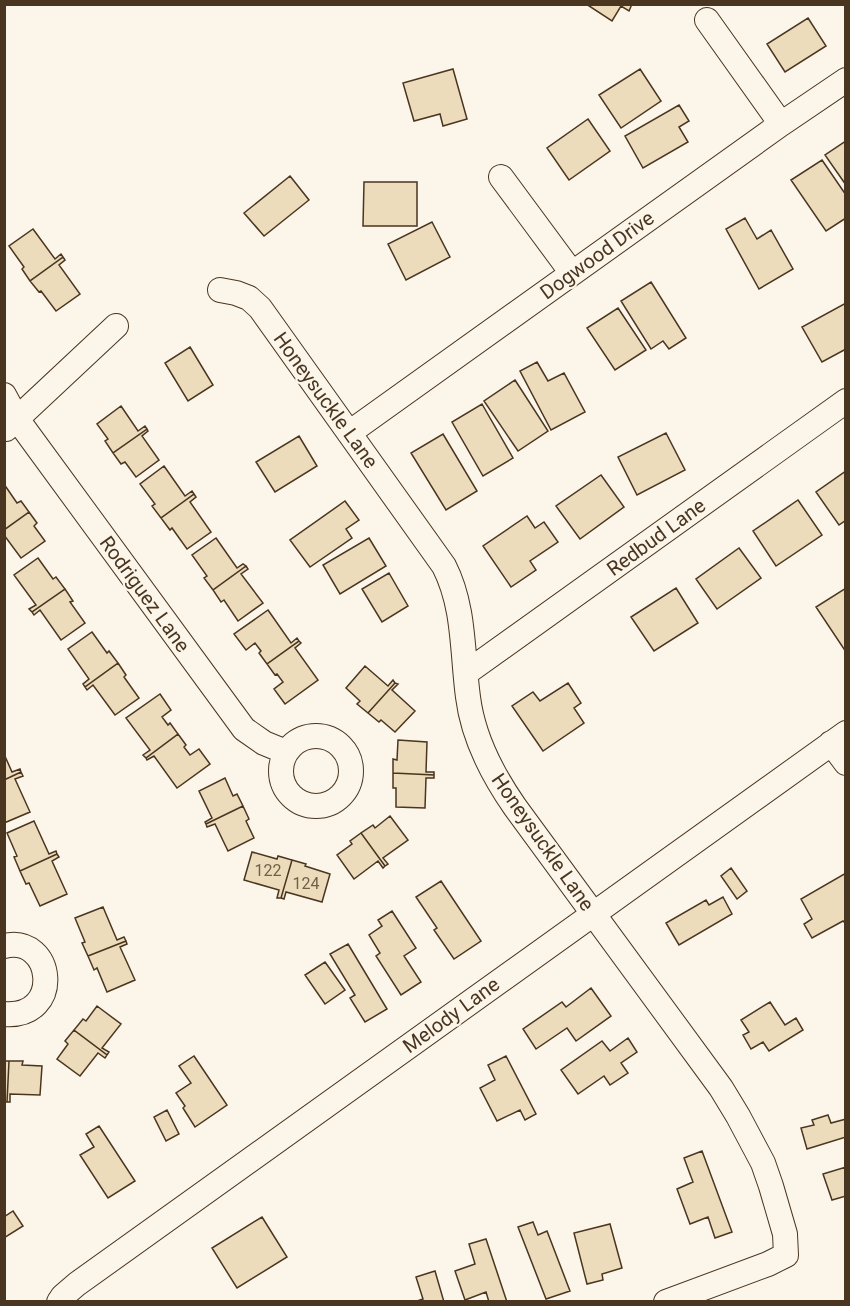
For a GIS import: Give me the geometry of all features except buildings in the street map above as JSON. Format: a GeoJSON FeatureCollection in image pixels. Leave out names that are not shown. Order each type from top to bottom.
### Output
{"type":"FeatureCollection","features":[{"type":"Feature","properties":{"kind":"street"},"geometry":{"type":"LineString","coordinates":[[707,20],[781,124]]}},
{"type":"Feature","properties":{"kind":"street","name":"Dogwood Drive"},"geometry":{"type":"LineString","coordinates":[[349,433],[846,80]]}},
{"type":"Feature","properties":{"kind":"street"},"geometry":{"type":"LineString","coordinates":[[501,177],[572,273]]}},
{"type":"Feature","properties":{"kind":"street","name":"Honeysuckle Lane"},"geometry":{"type":"LineString","coordinates":[[220,290],[249,297],[260,308],[444,566],[450,577],[459,607],[468,699],[475,730],[492,770],[515,807],[721,1088],[763,1163],[785,1234],[786,1255],[768,1264],[666,1302]]}},
{"type":"Feature","properties":{"kind":"street"},"geometry":{"type":"LineString","coordinates":[[11,425],[116,326]]}},
{"type":"Feature","properties":{"kind":"street","name":"Rodriguez Lane"},"geometry":{"type":"LineString","coordinates":[[4,395],[11,425],[244,729],[264,743],[286,752]]}},
{"type":"Feature","properties":{"kind":"street","name":"Redbud Lane"},"geometry":{"type":"LineString","coordinates":[[465,673],[846,401]]}},
{"type":"Feature","properties":{"kind":"street"},"geometry":{"type":"LineString","coordinates":[[838,738],[846,763]]}},
{"type":"Feature","properties":{"kind":"street","name":"Melody Lane"},"geometry":{"type":"LineString","coordinates":[[59,1302],[88,1276],[838,738]]}},
{"type":"Feature","properties":{"kind":"street"},"geometry":{"type":"LineString","coordinates":[[4,946],[20,945],[30,950],[39,957],[47,977],[46,988],[34,1006],[25,1012],[4,1014]]}}]}
